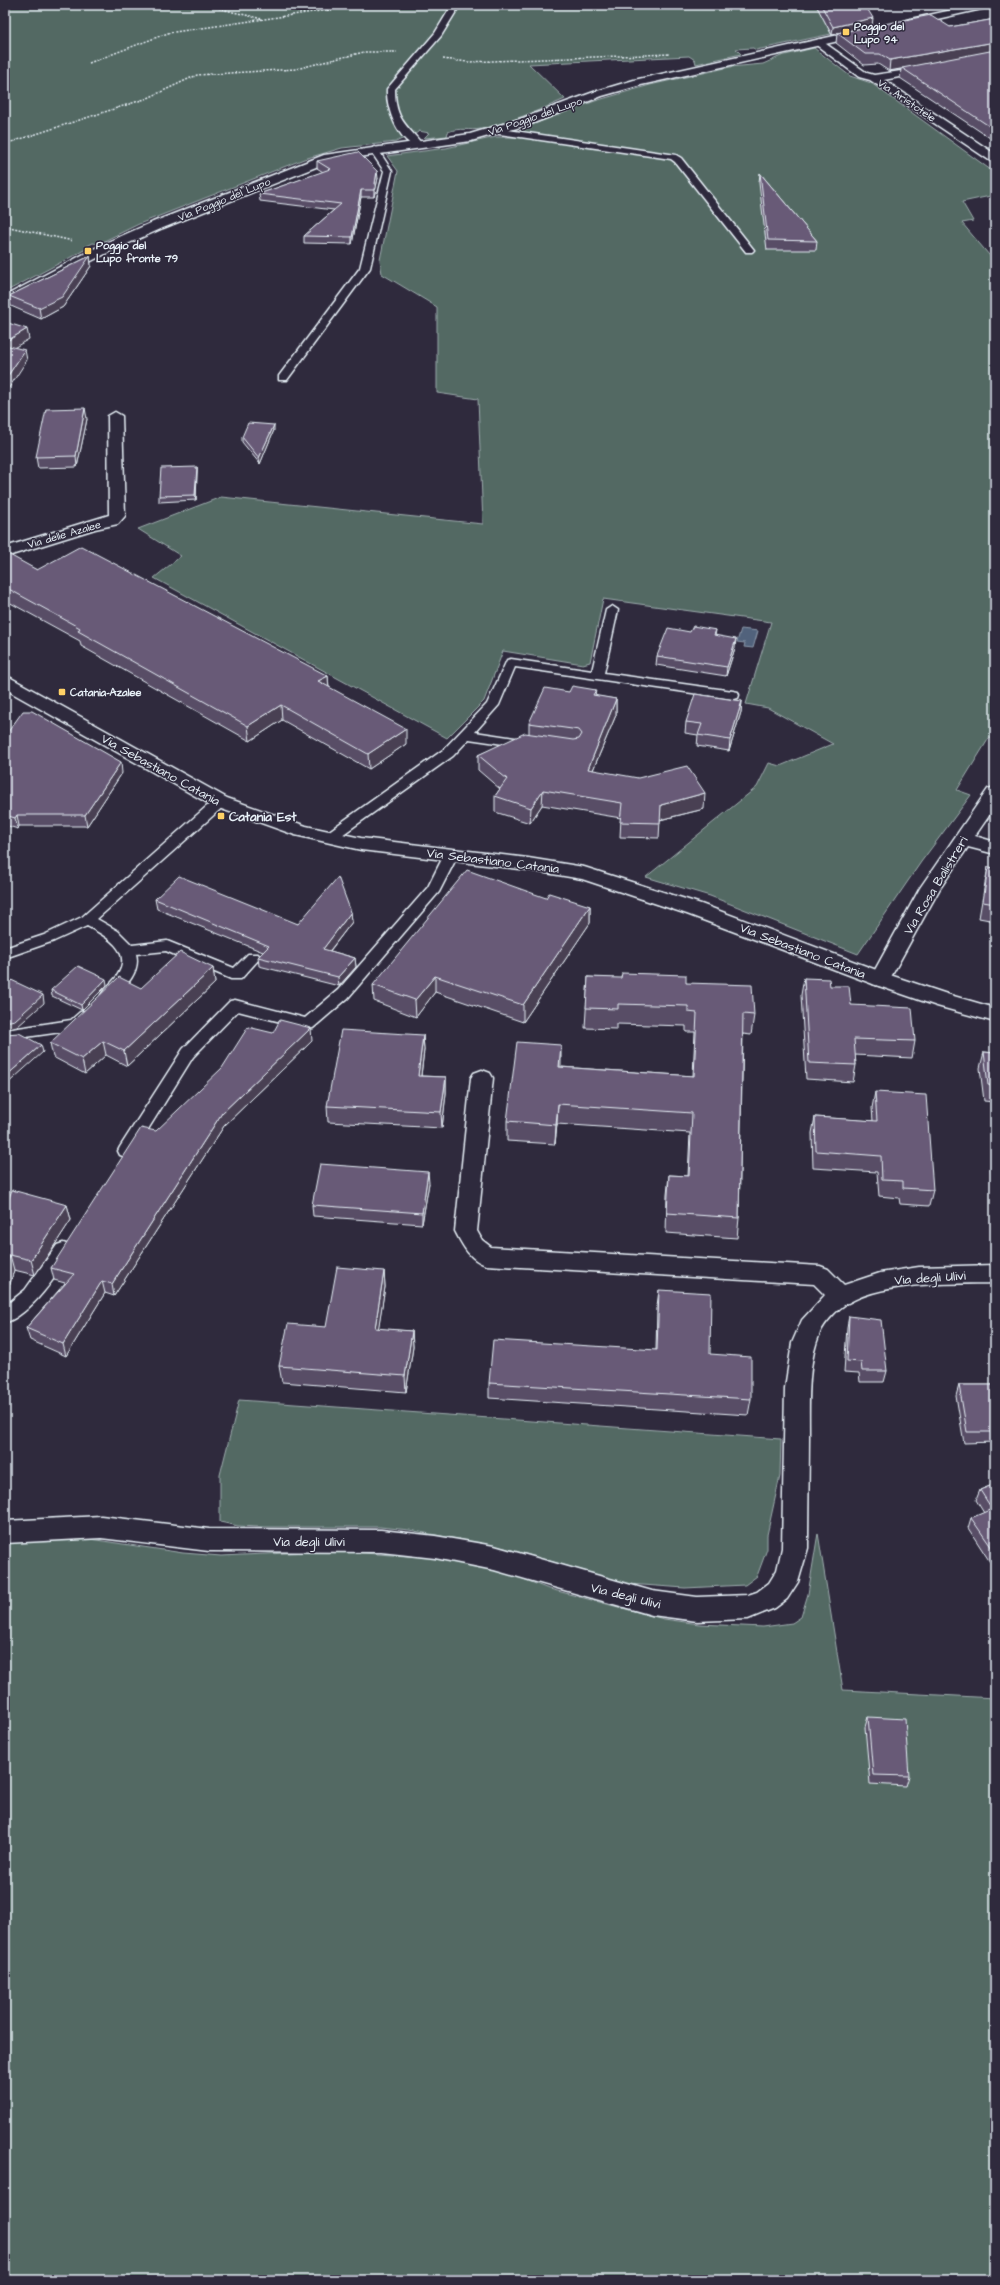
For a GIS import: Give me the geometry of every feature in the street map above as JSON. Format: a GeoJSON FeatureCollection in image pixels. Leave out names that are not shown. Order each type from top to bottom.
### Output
{"type":"FeatureCollection","features":[{"type":"Feature","properties":{"kind":"street"},"geometry":{"type":"LineString","coordinates":[[897,25],[990,5]]}},
{"type":"Feature","properties":{"kind":"street","name":"Via Poggio del Lupo"},"geometry":{"type":"LineString","coordinates":[[5,300],[106,248],[158,225],[314,162],[344,154],[419,145],[495,131],[625,86],[881,29]]}},
{"type":"Feature","properties":{"kind":"street","name":"Via Aristotele"},"geometry":{"type":"LineString","coordinates":[[819,42],[863,75],[874,78],[995,160]]}},
{"type":"Feature","properties":{"kind":"street"},"geometry":{"type":"LineString","coordinates":[[874,78],[942,66]]}},
{"type":"Feature","properties":{"kind":"street","name":"Via delle Azalee"},"geometry":{"type":"LineString","coordinates":[[5,552],[92,525],[112,521],[117,516],[115,416]]}},
{"type":"Feature","properties":{"kind":"street","name":"Via Sebastiano Catania"},"geometry":{"type":"LineString","coordinates":[[5,682],[220,802],[302,831],[361,844],[584,872],[694,908],[880,979],[944,1001],[995,1015]]}},
{"type":"Feature","properties":{"kind":"street","name":"Via Rosa Balistreri"},"geometry":{"type":"LineString","coordinates":[[880,979],[930,888],[995,793]]}},
{"type":"Feature","properties":{"kind":"street"},"geometry":{"type":"LineString","coordinates":[[963,839],[995,848]]}},
{"type":"Feature","properties":{"kind":"street"},"geometry":{"type":"LineString","coordinates":[[482,1078],[466,1231],[474,1246],[486,1256],[820,1275],[840,1296]]}},
{"type":"Feature","properties":{"kind":"street","name":"Via degli Ulivi"},"geometry":{"type":"LineString","coordinates":[[5,1532],[72,1527],[101,1527],[209,1540],[381,1541],[435,1547],[494,1558],[652,1603],[697,1609],[748,1607],[766,1600],[778,1590],[789,1574],[795,1548],[797,1517],[797,1388],[804,1342],[810,1327],[822,1312],[840,1296],[880,1282],[919,1276],[995,1274]]}},
{"type":"Feature","properties":{"kind":"lane"},"geometry":{"type":"LineString","coordinates":[[419,145],[408,137],[392,110],[391,89],[438,34],[456,5]]}},
{"type":"Feature","properties":{"kind":"lane"},"geometry":{"type":"LineString","coordinates":[[495,131],[615,147],[673,157],[678,160],[749,250]]}},
{"type":"Feature","properties":{"kind":"lane"},"geometry":{"type":"LineString","coordinates":[[283,378],[365,268],[388,171],[374,150]]}},
{"type":"Feature","properties":{"kind":"lane"},"geometry":{"type":"LineString","coordinates":[[597,676],[612,610]]}},
{"type":"Feature","properties":{"kind":"lane"},"geometry":{"type":"LineString","coordinates":[[330,837],[448,753],[464,734],[493,705],[511,663],[733,695]]}},
{"type":"Feature","properties":{"kind":"lane"},"geometry":{"type":"LineString","coordinates":[[464,734],[542,745]]}},
{"type":"Feature","properties":{"kind":"lane"},"geometry":{"type":"LineString","coordinates":[[6,953],[49,938],[86,920],[220,802]]}},
{"type":"Feature","properties":{"kind":"lane"},"geometry":{"type":"LineString","coordinates":[[118,1164],[188,1053],[235,1005],[308,1024],[343,994],[434,889],[451,855]]}},
{"type":"Feature","properties":{"kind":"lane"},"geometry":{"type":"LineString","coordinates":[[5,1035],[75,1025],[123,982],[130,970],[131,961],[129,950],[108,931],[86,920]]}},
{"type":"Feature","properties":{"kind":"lane"},"geometry":{"type":"LineString","coordinates":[[129,950],[167,946],[236,975],[253,958]]}},
{"type":"Feature","properties":{"kind":"lane"},"geometry":{"type":"LineString","coordinates":[[5,1316],[31,1295],[73,1236]]}},
{"type":"Feature","properties":{"kind":"path"},"geometry":{"type":"LineString","coordinates":[[205,5],[264,20]]}},
{"type":"Feature","properties":{"kind":"path"},"geometry":{"type":"LineString","coordinates":[[89,62],[168,33],[361,5]]}},
{"type":"Feature","properties":{"kind":"path"},"geometry":{"type":"LineString","coordinates":[[5,226],[106,248]]}},
{"type":"Feature","properties":{"kind":"green space"},"geometry":{"type":"Polygon","coordinates":[[[5,5],[816,5],[831,34],[756,50],[753,48],[736,49],[741,54],[696,64],[695,60],[689,56],[529,64],[565,99],[524,116],[481,129],[456,130],[448,132],[447,136],[424,138],[429,133],[419,131],[414,135],[396,142],[342,148],[304,159],[139,224],[98,244],[93,243],[85,247],[88,248],[5,292],[5,5]]]}},
{"type":"Feature","properties":{"kind":"green space"},"geometry":{"type":"Polygon","coordinates":[[[814,48],[850,76],[871,83],[995,173],[995,195],[962,202],[973,221],[962,223],[995,262],[995,739],[989,738],[957,790],[971,795],[921,862],[858,954],[710,896],[646,877],[757,787],[769,763],[780,766],[833,744],[768,708],[746,704],[771,622],[603,599],[590,662],[583,664],[503,651],[484,701],[447,738],[154,578],[181,556],[138,529],[221,497],[483,524],[478,399],[437,393],[437,307],[382,274],[380,260],[398,171],[387,156],[446,148],[496,137],[516,137],[521,129],[595,101],[650,85],[730,67],[763,64],[781,56],[814,48]]]}},
{"type":"Feature","properties":{"kind":"green space"},"geometry":{"type":"Polygon","coordinates":[[[239,1400],[781,1439],[780,1476],[767,1535],[767,1549],[757,1576],[745,1585],[685,1588],[629,1584],[505,1548],[409,1530],[380,1527],[259,1527],[238,1526],[220,1522],[220,1475],[239,1400]]]}},
{"type":"Feature","properties":{"kind":"green space"},"geometry":{"type":"Polygon","coordinates":[[[818,1533],[843,1690],[995,1698],[995,2280],[5,2280],[5,1541],[83,1538],[183,1553],[221,1556],[332,1551],[453,1559],[493,1567],[546,1588],[664,1619],[699,1624],[763,1627],[792,1623],[801,1617],[808,1594],[818,1533]]]}},
{"type":"Feature","properties":{"kind":"water"},"geometry":{"type":"Polygon","coordinates":[[[741,629],[758,631],[753,648],[744,647],[745,643],[737,642],[741,629]]]}},
{"type":"Feature","properties":{"kind":"building"},"geometry":{"type":"Polygon","coordinates":[[[821,5],[865,5],[873,18],[833,27],[821,5]]]}},
{"type":"Feature","properties":{"kind":"building"},"geometry":{"type":"Polygon","coordinates":[[[931,15],[950,27],[995,19],[995,42],[890,60],[880,54],[865,54],[837,33],[931,15]]]}},
{"type":"Feature","properties":{"kind":"building"},"geometry":{"type":"Polygon","coordinates":[[[995,50],[995,130],[902,68],[995,50]]]}},
{"type":"Feature","properties":{"kind":"building"},"geometry":{"type":"Polygon","coordinates":[[[358,152],[377,171],[374,190],[361,190],[352,237],[304,236],[341,204],[259,194],[330,169],[317,161],[358,152]]]}},
{"type":"Feature","properties":{"kind":"building"},"geometry":{"type":"Polygon","coordinates":[[[760,173],[817,241],[768,240],[760,173]]]}},
{"type":"Feature","properties":{"kind":"building"},"geometry":{"type":"Polygon","coordinates":[[[90,256],[62,297],[39,308],[9,296],[90,256]]]}},
{"type":"Feature","properties":{"kind":"building"},"geometry":{"type":"Polygon","coordinates":[[[5,322],[27,329],[5,342],[5,322]]]}},
{"type":"Feature","properties":{"kind":"building"},"geometry":{"type":"Polygon","coordinates":[[[5,345],[25,350],[5,380],[5,345]]]}},
{"type":"Feature","properties":{"kind":"building"},"geometry":{"type":"Polygon","coordinates":[[[85,408],[76,456],[36,457],[46,409],[85,408]]]}},
{"type":"Feature","properties":{"kind":"building"},"geometry":{"type":"Polygon","coordinates":[[[248,423],[274,425],[259,458],[242,437],[248,423]]]}},
{"type":"Feature","properties":{"kind":"building"},"geometry":{"type":"Polygon","coordinates":[[[197,467],[195,495],[159,496],[161,468],[197,467]]]}},
{"type":"Feature","properties":{"kind":"building"},"geometry":{"type":"Polygon","coordinates":[[[81,546],[328,676],[318,681],[406,729],[368,754],[281,705],[248,726],[78,631],[80,628],[5,587],[6,553],[37,570],[81,546]]]}},
{"type":"Feature","properties":{"kind":"building"},"geometry":{"type":"Polygon","coordinates":[[[693,626],[716,630],[714,635],[736,639],[727,667],[657,656],[668,628],[690,632],[693,626]]]}},
{"type":"Feature","properties":{"kind":"building"},"geometry":{"type":"Polygon","coordinates":[[[572,686],[596,690],[593,695],[616,699],[588,769],[638,778],[687,766],[705,793],[661,805],[660,823],[620,822],[622,803],[543,790],[531,808],[495,796],[507,779],[478,755],[525,733],[573,740],[579,739],[582,734],[579,730],[529,723],[545,688],[569,692],[572,686]]]}},
{"type":"Feature","properties":{"kind":"building"},"geometry":{"type":"Polygon","coordinates":[[[695,694],[742,701],[730,740],[698,735],[702,724],[686,722],[695,694]]]}},
{"type":"Feature","properties":{"kind":"building"},"geometry":{"type":"Polygon","coordinates":[[[23,711],[32,711],[121,762],[85,815],[17,815],[15,818],[5,815],[5,736],[23,711]]]}},
{"type":"Feature","properties":{"kind":"building"},"geometry":{"type":"Polygon","coordinates":[[[988,867],[995,868],[995,904],[983,902],[988,867]]]}},
{"type":"Feature","properties":{"kind":"building"},"geometry":{"type":"Polygon","coordinates":[[[467,870],[546,898],[549,893],[590,906],[523,1005],[435,976],[415,1000],[373,985],[467,870]]]}},
{"type":"Feature","properties":{"kind":"building"},"geometry":{"type":"Polygon","coordinates":[[[179,876],[298,924],[338,877],[351,912],[323,949],[355,958],[338,977],[258,957],[269,946],[155,899],[179,876]]]}},
{"type":"Feature","properties":{"kind":"building"},"geometry":{"type":"Polygon","coordinates":[[[180,952],[213,968],[124,1051],[103,1041],[82,1059],[50,1043],[119,977],[141,988],[180,952]]]}},
{"type":"Feature","properties":{"kind":"building"},"geometry":{"type":"Polygon","coordinates":[[[78,966],[106,979],[81,1005],[51,990],[78,966]]]}},
{"type":"Feature","properties":{"kind":"building"},"geometry":{"type":"Polygon","coordinates":[[[622,973],[686,975],[686,983],[752,985],[754,1015],[743,1014],[739,1218],[667,1213],[669,1175],[689,1176],[692,1113],[558,1104],[556,1125],[507,1121],[517,1042],[561,1045],[559,1067],[694,1076],[697,1013],[688,1012],[688,1006],[618,1004],[618,1009],[586,1008],[588,977],[621,978],[622,973]]]}},
{"type":"Feature","properties":{"kind":"building"},"geometry":{"type":"Polygon","coordinates":[[[5,977],[43,995],[15,1020],[5,1022],[5,977]]]}},
{"type":"Feature","properties":{"kind":"building"},"geometry":{"type":"Polygon","coordinates":[[[804,978],[829,979],[830,986],[849,986],[851,1005],[912,1008],[915,1041],[854,1039],[856,1065],[809,1063],[804,978]]]}},
{"type":"Feature","properties":{"kind":"building"},"geometry":{"type":"Polygon","coordinates":[[[280,1020],[311,1028],[222,1113],[112,1284],[102,1281],[63,1344],[26,1328],[74,1274],[51,1268],[141,1128],[156,1131],[222,1068],[248,1027],[273,1033],[280,1020]]]}},
{"type":"Feature","properties":{"kind":"building"},"geometry":{"type":"Polygon","coordinates":[[[341,1030],[423,1035],[418,1076],[446,1077],[441,1112],[327,1106],[341,1030]]]}},
{"type":"Feature","properties":{"kind":"building"},"geometry":{"type":"Polygon","coordinates":[[[19,1033],[41,1045],[5,1077],[5,1034],[19,1033]]]}},
{"type":"Feature","properties":{"kind":"building"},"geometry":{"type":"Polygon","coordinates":[[[984,1052],[995,1053],[995,1086],[988,1085],[984,1052]]]}},
{"type":"Feature","properties":{"kind":"building"},"geometry":{"type":"Polygon","coordinates":[[[875,1092],[926,1095],[933,1190],[903,1188],[903,1181],[882,1180],[881,1156],[816,1151],[815,1117],[877,1121],[875,1092]]]}},
{"type":"Feature","properties":{"kind":"building"},"geometry":{"type":"Polygon","coordinates":[[[320,1164],[428,1172],[422,1213],[312,1205],[320,1164]]]}},
{"type":"Feature","properties":{"kind":"building"},"geometry":{"type":"Polygon","coordinates":[[[12,1190],[67,1205],[31,1260],[10,1255],[5,1271],[5,1208],[12,1190]]]}},
{"type":"Feature","properties":{"kind":"building"},"geometry":{"type":"Polygon","coordinates":[[[337,1267],[384,1271],[375,1328],[412,1331],[405,1376],[279,1366],[288,1324],[326,1327],[337,1267]]]}},
{"type":"Feature","properties":{"kind":"building"},"geometry":{"type":"Polygon","coordinates":[[[659,1290],[711,1293],[710,1354],[751,1357],[751,1399],[489,1383],[493,1340],[657,1350],[659,1290]]]}},
{"type":"Feature","properties":{"kind":"building"},"geometry":{"type":"Polygon","coordinates":[[[849,1316],[881,1320],[887,1371],[862,1371],[861,1362],[847,1361],[849,1316]]]}},
{"type":"Feature","properties":{"kind":"building"},"geometry":{"type":"Polygon","coordinates":[[[959,1385],[995,1385],[995,1432],[967,1432],[959,1385]]]}},
{"type":"Feature","properties":{"kind":"building"},"geometry":{"type":"Polygon","coordinates":[[[995,1484],[994,1551],[971,1518],[992,1509],[980,1490],[995,1484]]]}},
{"type":"Feature","properties":{"kind":"building"},"geometry":{"type":"Polygon","coordinates":[[[868,1717],[905,1719],[909,1776],[873,1775],[868,1717]]]}},
{"type":"Feature","properties":{"kind":"place","name":"Poggio del Lupo 94"},"geometry":{"type":"Point","coordinates":[846,32]}},
{"type":"Feature","properties":{"kind":"place","name":"Poggio del Lupo fronte 79"},"geometry":{"type":"Point","coordinates":[88,251]}},
{"type":"Feature","properties":{"kind":"place","name":"Catania-Azalee"},"geometry":{"type":"Point","coordinates":[62,692]}},
{"type":"Feature","properties":{"kind":"place","name":"Catania Est"},"geometry":{"type":"Point","coordinates":[221,816]}}]}
